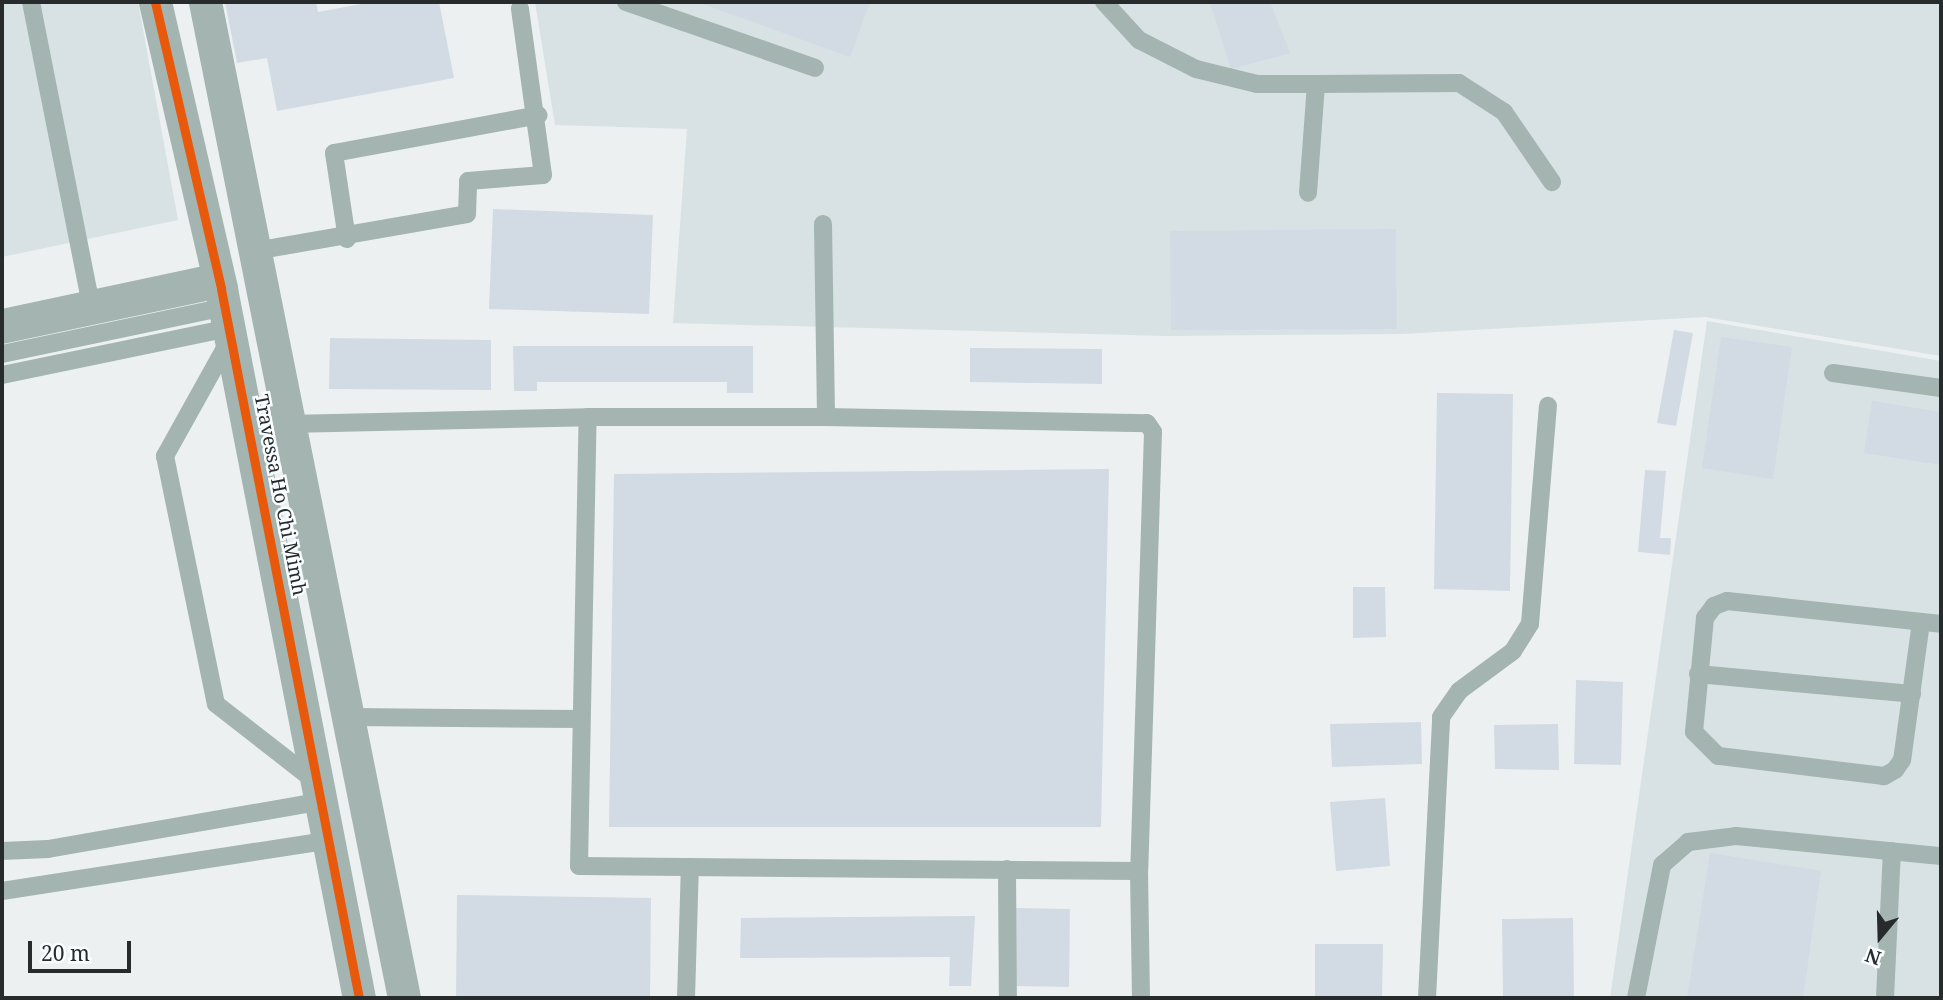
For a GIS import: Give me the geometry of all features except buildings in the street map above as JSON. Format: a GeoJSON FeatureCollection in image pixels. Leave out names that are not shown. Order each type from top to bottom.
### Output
{"type":"FeatureCollection","features":[{"type":"Feature","properties":{"kind":"street","name":"Travessa Ho Chi Mimh"},"geometry":{"type":"LineString","coordinates":[[155,2],[225,307],[322,793],[359,998]]}},
{"type":"Feature","properties":{"kind":"street","name":"Travessa Ho Chi Mimh"},"geometry":{"type":"LineString","coordinates":[[205,2],[404,998]]}},
{"type":"Feature","properties":{"kind":"lane"},"geometry":{"type":"LineString","coordinates":[[31,2],[90,299]]}},
{"type":"Feature","properties":{"kind":"lane"},"geometry":{"type":"LineString","coordinates":[[626,2],[815,68]]}},
{"type":"Feature","properties":{"kind":"lane"},"geometry":{"type":"LineString","coordinates":[[1104,2],[1139,40],[1196,69],[1257,84],[1459,83],[1504,112],[1552,182]]}},
{"type":"Feature","properties":{"kind":"lane"},"geometry":{"type":"LineString","coordinates":[[255,251],[347,239],[467,214],[468,181],[543,175],[539,115],[520,9]]}},
{"type":"Feature","properties":{"kind":"lane"},"geometry":{"type":"LineString","coordinates":[[1308,193],[1316,84]]}},
{"type":"Feature","properties":{"kind":"lane"},"geometry":{"type":"LineString","coordinates":[[347,239],[331,165],[334,153],[539,115]]}},
{"type":"Feature","properties":{"kind":"lane"},"geometry":{"type":"LineString","coordinates":[[823,224],[826,417]]}},
{"type":"Feature","properties":{"kind":"lane"},"geometry":{"type":"LineString","coordinates":[[2,318],[90,299],[225,307]]}},
{"type":"Feature","properties":{"kind":"lane"},"geometry":{"type":"LineString","coordinates":[[2,335],[225,307]]}},
{"type":"Feature","properties":{"kind":"lane"},"geometry":{"type":"LineString","coordinates":[[2,354],[225,307]]}},
{"type":"Feature","properties":{"kind":"lane"},"geometry":{"type":"LineString","coordinates":[[2,375],[225,307]]}},
{"type":"Feature","properties":{"kind":"lane"},"geometry":{"type":"LineString","coordinates":[[225,307],[165,456],[167,469],[216,704],[322,793]]}},
{"type":"Feature","properties":{"kind":"lane"},"geometry":{"type":"LineString","coordinates":[[1833,373],[1941,388]]}},
{"type":"Feature","properties":{"kind":"lane"},"geometry":{"type":"LineString","coordinates":[[1427,998],[1441,717],[1459,691],[1513,651],[1530,624],[1548,406]]}},
{"type":"Feature","properties":{"kind":"lane"},"geometry":{"type":"LineString","coordinates":[[588,417],[579,866],[1139,871]]}},
{"type":"Feature","properties":{"kind":"lane"},"geometry":{"type":"LineString","coordinates":[[289,424],[588,417],[826,417],[1147,423],[1153,432],[1139,871],[1140,998]]}},
{"type":"Feature","properties":{"kind":"lane"},"geometry":{"type":"LineString","coordinates":[[1921,622],[1902,760],[1884,776],[1718,756],[1693,732],[1704,618],[1727,601],[1941,624]]}},
{"type":"Feature","properties":{"kind":"lane"},"geometry":{"type":"LineString","coordinates":[[1699,674],[1912,694]]}},
{"type":"Feature","properties":{"kind":"lane"},"geometry":{"type":"LineString","coordinates":[[349,718],[580,719]]}},
{"type":"Feature","properties":{"kind":"lane"},"geometry":{"type":"LineString","coordinates":[[2,851],[48,849],[322,793]]}},
{"type":"Feature","properties":{"kind":"lane"},"geometry":{"type":"LineString","coordinates":[[1636,998],[1657,881],[1672,851],[1736,836],[1941,856]]}},
{"type":"Feature","properties":{"kind":"lane"},"geometry":{"type":"LineString","coordinates":[[2,891],[331,841]]}},
{"type":"Feature","properties":{"kind":"lane"},"geometry":{"type":"LineString","coordinates":[[1885,998],[1892,851]]}},
{"type":"Feature","properties":{"kind":"lane"},"geometry":{"type":"LineString","coordinates":[[686,998],[690,867]]}},
{"type":"Feature","properties":{"kind":"lane"},"geometry":{"type":"LineString","coordinates":[[1007,869],[1008,998]]}},
{"type":"Feature","properties":{"kind":"shaded area"},"geometry":{"type":"Polygon","coordinates":[[[2,2],[138,2],[178,220],[2,257],[2,2]]]}},
{"type":"Feature","properties":{"kind":"shaded area"},"geometry":{"type":"Polygon","coordinates":[[[535,2],[1941,2],[1941,356],[1705,317],[1402,334],[1166,336],[673,323],[687,129],[555,125],[535,2]]]}},
{"type":"Feature","properties":{"kind":"shaded area"},"geometry":{"type":"Polygon","coordinates":[[[1707,321],[1941,361],[1941,998],[1610,998],[1707,321]]]}},
{"type":"Feature","properties":{"kind":"cycle path"},"geometry":{"type":"LineString","coordinates":[[155,2],[221,289],[359,998]]}}]}
